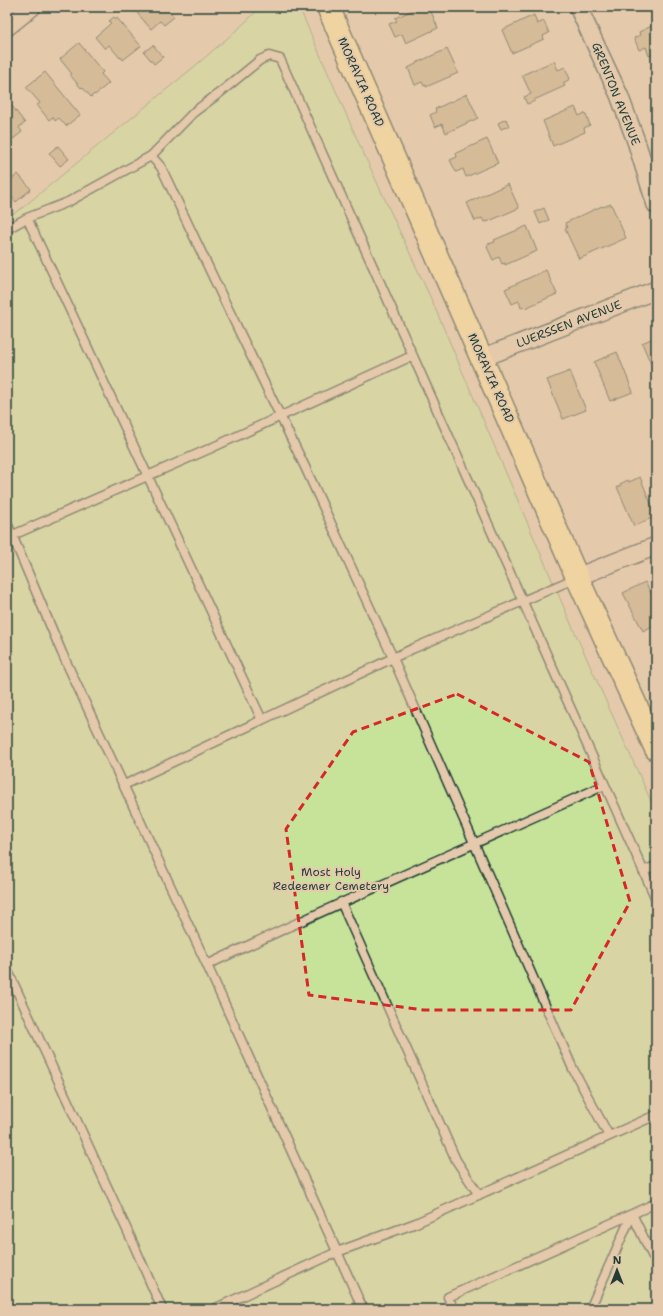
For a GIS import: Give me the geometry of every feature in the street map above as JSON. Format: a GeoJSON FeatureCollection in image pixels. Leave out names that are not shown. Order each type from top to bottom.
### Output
{"type":"FeatureCollection","features":[{"type":"Feature","properties":{"kind":"main road","name":"MORAVIA ROAD"},"geometry":{"type":"LineString","coordinates":[[328,7],[577,577],[656,749]]}},
{"type":"Feature","properties":{"kind":"street"},"geometry":{"type":"LineString","coordinates":[[7,27],[32,7]]}},
{"type":"Feature","properties":{"kind":"street","name":"GRENTON AVENUE"},"geometry":{"type":"LineString","coordinates":[[578,7],[619,95],[636,141],[656,205]]}},
{"type":"Feature","properties":{"kind":"street","name":"LUERSSEN AVENUE"},"geometry":{"type":"LineString","coordinates":[[482,358],[656,290]]}},
{"type":"Feature","properties":{"kind":"street"},"geometry":{"type":"LineString","coordinates":[[577,577],[656,546]]}},
{"type":"Feature","properties":{"kind":"lane"},"geometry":{"type":"LineString","coordinates":[[7,229],[27,218],[68,202],[151,156],[194,112],[260,60],[269,56],[280,59],[656,899]]}},
{"type":"Feature","properties":{"kind":"lane"},"geometry":{"type":"LineString","coordinates":[[151,156],[161,167],[305,466],[393,658],[573,1068],[609,1136]]}},
{"type":"Feature","properties":{"kind":"lane"},"geometry":{"type":"LineString","coordinates":[[27,218],[262,720]]}},
{"type":"Feature","properties":{"kind":"lane"},"geometry":{"type":"LineString","coordinates":[[13,535],[148,476],[412,356]]}},
{"type":"Feature","properties":{"kind":"lane"},"geometry":{"type":"LineString","coordinates":[[7,523],[62,653],[207,965],[363,1309]]}},
{"type":"Feature","properties":{"kind":"lane"},"geometry":{"type":"LineString","coordinates":[[124,785],[393,658],[577,577]]}},
{"type":"Feature","properties":{"kind":"lane"},"geometry":{"type":"LineString","coordinates":[[207,965],[341,902],[475,844],[605,785]]}},
{"type":"Feature","properties":{"kind":"lane"},"geometry":{"type":"LineString","coordinates":[[643,871],[656,866]]}},
{"type":"Feature","properties":{"kind":"lane"},"geometry":{"type":"LineString","coordinates":[[341,902],[456,1160],[479,1195]]}},
{"type":"Feature","properties":{"kind":"lane"},"geometry":{"type":"LineString","coordinates":[[7,969],[162,1309]]}},
{"type":"Feature","properties":{"kind":"lane"},"geometry":{"type":"LineString","coordinates":[[214,1309],[337,1252],[416,1223],[656,1114]]}},
{"type":"Feature","properties":{"kind":"lane"},"geometry":{"type":"LineString","coordinates":[[454,1309],[448,1297],[656,1203]]}},
{"type":"Feature","properties":{"kind":"lane"},"geometry":{"type":"LineString","coordinates":[[632,1214],[656,1263]]}},
{"type":"Feature","properties":{"kind":"lane"},"geometry":{"type":"LineString","coordinates":[[590,1309],[632,1214]]}},
{"type":"Feature","properties":{"kind":"highlighted area"},"geometry":{"type":"Polygon","coordinates":[[[457,694],[589,762],[630,902],[571,1010],[424,1010],[309,995],[286,829],[353,732],[457,694]]]}},
{"type":"Feature","properties":{"kind":"green space","name":"Most Holy Redeemer Cemetery"},"geometry":{"type":"Polygon","coordinates":[[[261,7],[299,7],[361,148],[432,301],[568,617],[656,812],[656,1309],[7,1309],[7,218],[22,208],[195,66],[261,7]]]}},
{"type":"Feature","properties":{"kind":"building"},"geometry":{"type":"Polygon","coordinates":[[[132,7],[166,7],[174,17],[164,25],[160,21],[151,29],[132,7]]]}},
{"type":"Feature","properties":{"kind":"building"},"geometry":{"type":"Polygon","coordinates":[[[420,7],[429,7],[438,28],[406,43],[402,34],[395,37],[389,24],[397,21],[395,18],[420,7]]]}},
{"type":"Feature","properties":{"kind":"building"},"geometry":{"type":"Polygon","coordinates":[[[534,15],[537,24],[544,21],[549,33],[543,36],[544,39],[512,53],[502,30],[534,15]]]}},
{"type":"Feature","properties":{"kind":"building"},"geometry":{"type":"Polygon","coordinates":[[[114,17],[116,19],[117,18],[141,46],[123,60],[109,45],[105,49],[95,37],[111,23],[109,21],[114,17]]]}},
{"type":"Feature","properties":{"kind":"building"},"geometry":{"type":"Polygon","coordinates":[[[656,24],[656,53],[649,56],[646,47],[639,50],[634,38],[640,35],[639,32],[656,24]]]}},
{"type":"Feature","properties":{"kind":"building"},"geometry":{"type":"Polygon","coordinates":[[[79,43],[103,72],[101,74],[109,83],[91,97],[70,75],[72,74],[60,59],[79,43]]]}},
{"type":"Feature","properties":{"kind":"building"},"geometry":{"type":"Polygon","coordinates":[[[153,45],[163,57],[154,64],[144,52],[153,45]]]}},
{"type":"Feature","properties":{"kind":"building"},"geometry":{"type":"Polygon","coordinates":[[[447,49],[458,73],[426,87],[426,85],[424,86],[422,82],[415,85],[408,68],[447,49]]]}},
{"type":"Feature","properties":{"kind":"building"},"geometry":{"type":"Polygon","coordinates":[[[554,61],[558,70],[565,67],[570,79],[563,83],[565,86],[527,104],[524,97],[531,94],[522,75],[554,61]]]}},
{"type":"Feature","properties":{"kind":"building"},"geometry":{"type":"Polygon","coordinates":[[[45,72],[80,115],[66,126],[59,118],[55,121],[53,117],[49,120],[37,105],[40,103],[26,87],[45,72]]]}},
{"type":"Feature","properties":{"kind":"building"},"geometry":{"type":"Polygon","coordinates":[[[467,94],[478,118],[446,133],[442,124],[435,127],[430,115],[436,112],[435,109],[467,94]]]}},
{"type":"Feature","properties":{"kind":"building"},"geometry":{"type":"Polygon","coordinates":[[[12,106],[25,123],[19,127],[22,132],[13,139],[10,135],[7,137],[7,109],[12,106]]]}},
{"type":"Feature","properties":{"kind":"building"},"geometry":{"type":"Polygon","coordinates":[[[575,107],[579,116],[585,113],[590,125],[584,128],[585,132],[553,146],[543,121],[575,107]]]}},
{"type":"Feature","properties":{"kind":"building"},"geometry":{"type":"Polygon","coordinates":[[[506,119],[509,126],[501,129],[498,123],[506,119]]]}},
{"type":"Feature","properties":{"kind":"building"},"geometry":{"type":"Polygon","coordinates":[[[487,139],[498,163],[466,177],[463,169],[456,172],[450,160],[457,157],[456,153],[487,139]]]}},
{"type":"Feature","properties":{"kind":"building"},"geometry":{"type":"Polygon","coordinates":[[[58,146],[69,159],[60,166],[49,153],[58,146]]]}},
{"type":"Feature","properties":{"kind":"building"},"geometry":{"type":"Polygon","coordinates":[[[18,174],[31,189],[16,202],[7,191],[7,183],[18,174]]]}},
{"type":"Feature","properties":{"kind":"building"},"geometry":{"type":"Polygon","coordinates":[[[508,184],[519,208],[487,222],[484,222],[482,218],[475,221],[467,203],[508,184]]]}},
{"type":"Feature","properties":{"kind":"building"},"geometry":{"type":"Polygon","coordinates":[[[611,204],[626,238],[579,259],[565,229],[567,228],[565,223],[602,206],[611,204]]]}},
{"type":"Feature","properties":{"kind":"building"},"geometry":{"type":"Polygon","coordinates":[[[544,208],[549,220],[540,224],[535,212],[544,208]]]}},
{"type":"Feature","properties":{"kind":"building"},"geometry":{"type":"Polygon","coordinates":[[[527,226],[537,251],[505,265],[505,263],[502,264],[499,257],[493,260],[487,247],[488,244],[527,226]]]}},
{"type":"Feature","properties":{"kind":"building"},"geometry":{"type":"Polygon","coordinates":[[[546,270],[557,294],[525,308],[521,308],[519,301],[512,304],[505,289],[546,270]]]}},
{"type":"Feature","properties":{"kind":"building"},"geometry":{"type":"Polygon","coordinates":[[[656,337],[656,376],[642,343],[656,337]]]}},
{"type":"Feature","properties":{"kind":"building"},"geometry":{"type":"Polygon","coordinates":[[[617,352],[633,392],[610,401],[594,362],[617,352]]]}},
{"type":"Feature","properties":{"kind":"building"},"geometry":{"type":"Polygon","coordinates":[[[570,371],[586,410],[563,419],[547,380],[570,371]]]}},
{"type":"Feature","properties":{"kind":"building"},"geometry":{"type":"Polygon","coordinates":[[[640,477],[656,516],[634,526],[617,487],[621,486],[620,484],[628,480],[629,482],[640,477]]]}},
{"type":"Feature","properties":{"kind":"building"},"geometry":{"type":"Polygon","coordinates":[[[645,582],[656,602],[656,624],[643,631],[623,593],[645,582]]]}}]}
